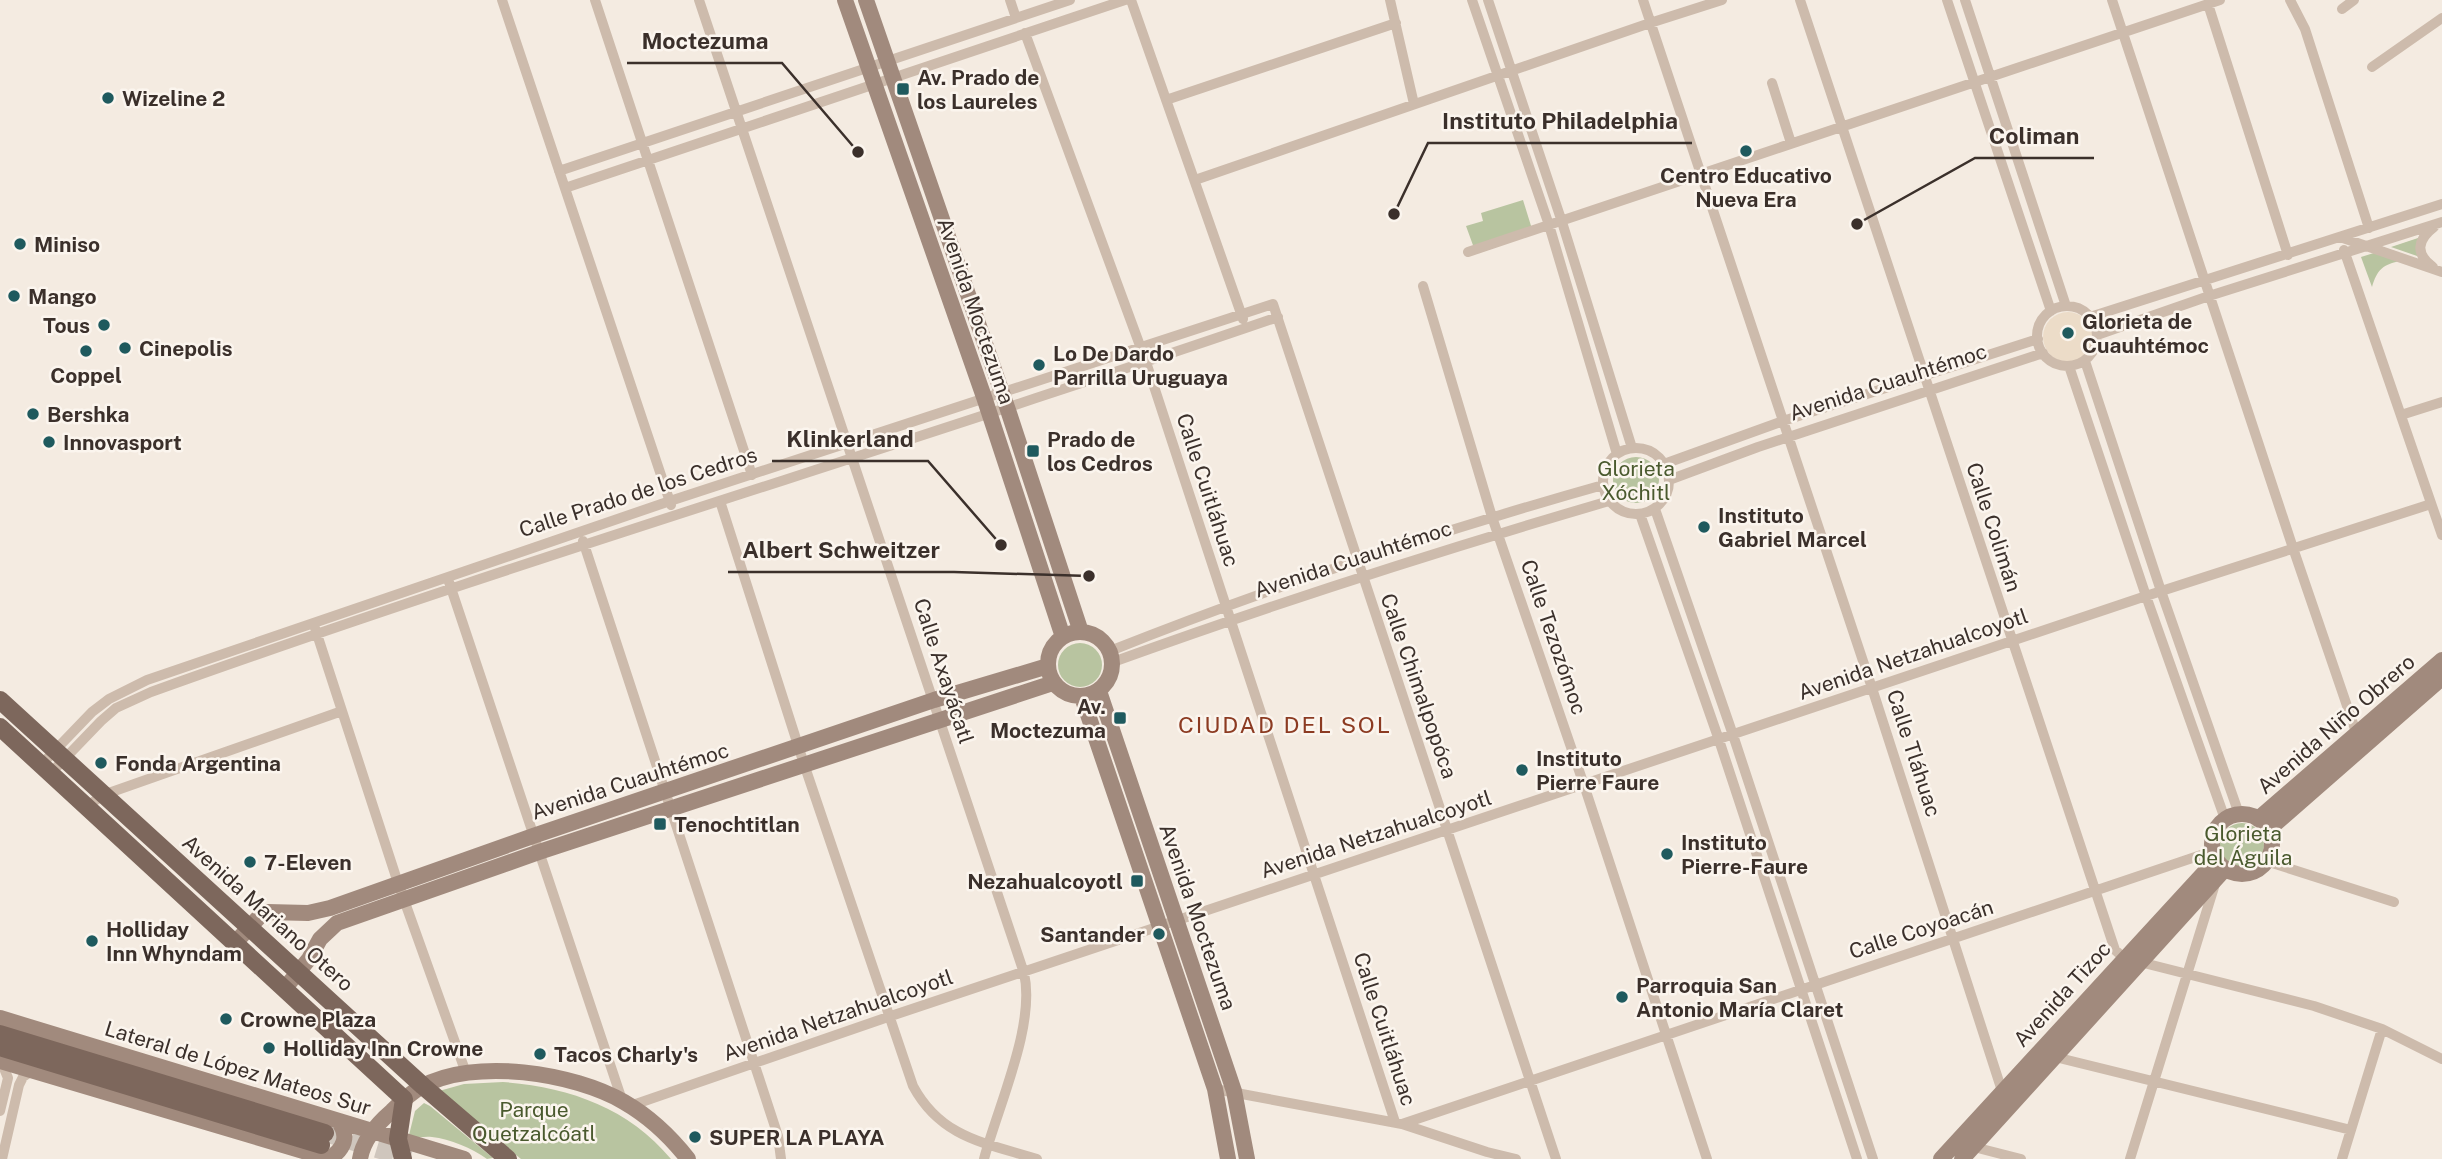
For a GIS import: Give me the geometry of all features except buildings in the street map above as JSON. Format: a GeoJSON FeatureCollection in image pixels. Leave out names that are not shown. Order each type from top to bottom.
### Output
{"type":"FeatureCollection","features":[{"type":"Feature","properties":{"kind":"main road","name":"Avenida Mariano Otero"},"geometry":{"type":"LineString","coordinates":[[0,700],[423,1086],[508,1159]]}},
{"type":"Feature","properties":{"kind":"main road","name":"Avenida Mariano Otero"},"geometry":{"type":"LineString","coordinates":[[0,727],[404,1099]]}},
{"type":"Feature","properties":{"kind":"main road"},"geometry":{"type":"LineString","coordinates":[[0,1034],[328,1143]]}},
{"type":"Feature","properties":{"kind":"main road"},"geometry":{"type":"LineString","coordinates":[[0,1056],[328,1143]]}},
{"type":"Feature","properties":{"kind":"main road"},"geometry":{"type":"LineString","coordinates":[[403,1159],[398,1139],[404,1099]]}},
{"type":"Feature","properties":{"kind":"street"},"geometry":{"type":"LineString","coordinates":[[502,0],[675,516]]}},
{"type":"Feature","properties":{"kind":"street"},"geometry":{"type":"LineString","coordinates":[[595,0],[752,475]]}},
{"type":"Feature","properties":{"kind":"street","name":"Calle Axayácatl"},"geometry":{"type":"LineString","coordinates":[[699,0],[1024,973],[1027,998],[1024,1029],[984,1159]]}},
{"type":"Feature","properties":{"kind":"street","name":"Avenida Moctezuma"},"geometry":{"type":"LineString","coordinates":[[845,0],[987,405],[1063,637]]}},
{"type":"Feature","properties":{"kind":"street","name":"Avenida Moctezuma"},"geometry":{"type":"LineString","coordinates":[[866,0],[1081,632]]}},
{"type":"Feature","properties":{"kind":"street"},"geometry":{"type":"LineString","coordinates":[[1010,0],[1016,18]]}},
{"type":"Feature","properties":{"kind":"street"},"geometry":{"type":"LineString","coordinates":[[565,188],[742,129],[1016,18],[1070,0]]}},
{"type":"Feature","properties":{"kind":"street"},"geometry":{"type":"LineString","coordinates":[[559,171],[736,112],[1025,33],[1125,0]]}},
{"type":"Feature","properties":{"kind":"street"},"geometry":{"type":"LineString","coordinates":[[1131,0],[1247,328]]}},
{"type":"Feature","properties":{"kind":"street"},"geometry":{"type":"LineString","coordinates":[[1390,0],[1414,104]]}},
{"type":"Feature","properties":{"kind":"street"},"geometry":{"type":"LineString","coordinates":[[1472,0],[1549,225],[1617,454]]}},
{"type":"Feature","properties":{"kind":"street"},"geometry":{"type":"LineString","coordinates":[[1488,0],[1562,222],[1632,448]]}},
{"type":"Feature","properties":{"kind":"street","name":"Calle Tláhuac"},"geometry":{"type":"LineString","coordinates":[[1643,0],[1954,938],[2009,1096]]}},
{"type":"Feature","properties":{"kind":"street"},"geometry":{"type":"LineString","coordinates":[[1195,180],[1722,0]]}},
{"type":"Feature","properties":{"kind":"street","name":"Calle Colimán"},"geometry":{"type":"LineString","coordinates":[[1800,0],[2095,891],[2115,950],[2124,958]]}},
{"type":"Feature","properties":{"kind":"street"},"geometry":{"type":"LineString","coordinates":[[1947,0],[2051,311]]}},
{"type":"Feature","properties":{"kind":"street"},"geometry":{"type":"LineString","coordinates":[[1965,0],[2066,306]]}},
{"type":"Feature","properties":{"kind":"street"},"geometry":{"type":"LineString","coordinates":[[2112,0],[2292,548],[2359,740]]}},
{"type":"Feature","properties":{"kind":"street"},"geometry":{"type":"LineString","coordinates":[[2290,0],[2305,29],[2370,228]]}},
{"type":"Feature","properties":{"kind":"street"},"geometry":{"type":"LineString","coordinates":[[2342,9],[2354,0]]}},
{"type":"Feature","properties":{"kind":"street"},"geometry":{"type":"LineString","coordinates":[[1468,252],[2214,2],[2288,255]]}},
{"type":"Feature","properties":{"kind":"street"},"geometry":{"type":"LineString","coordinates":[[2372,66],[2442,18]]}},
{"type":"Feature","properties":{"kind":"street"},"geometry":{"type":"LineString","coordinates":[[1166,100],[1396,23]]}},
{"type":"Feature","properties":{"kind":"street","name":"Calle Cuitláhuac"},"geometry":{"type":"LineString","coordinates":[[1025,33],[1146,362],[1399,1123]]}},
{"type":"Feature","properties":{"kind":"street"},"geometry":{"type":"LineString","coordinates":[[1772,83],[1791,143]]}},
{"type":"Feature","properties":{"kind":"street"},"geometry":{"type":"LineString","coordinates":[[2090,317],[2442,204]]}},
{"type":"Feature","properties":{"kind":"street"},"geometry":{"type":"LineString","coordinates":[[2097,335],[2209,296],[2441,223]]}},
{"type":"Feature","properties":{"kind":"street"},"geometry":{"type":"LineString","coordinates":[[2440,271],[2425,261],[2420,244],[2424,234],[2441,223]]}},
{"type":"Feature","properties":{"kind":"street"},"geometry":{"type":"LineString","coordinates":[[2340,237],[2440,271]]}},
{"type":"Feature","properties":{"kind":"street"},"geometry":{"type":"LineString","coordinates":[[2340,237],[2442,535]]}},
{"type":"Feature","properties":{"kind":"street","name":"Calle Tezozómoc"},"geometry":{"type":"LineString","coordinates":[[1423,286],[1497,534],[1584,785],[1707,1159]]}},
{"type":"Feature","properties":{"kind":"street","name":"Calle Prado de los Cedros"},"geometry":{"type":"LineString","coordinates":[[315,627],[450,587],[852,459],[1141,348],[1273,304]]}},
{"type":"Feature","properties":{"kind":"street","name":"Calle Chimalpopóca"},"geometry":{"type":"LineString","coordinates":[[1273,304],[1556,1159]]}},
{"type":"Feature","properties":{"kind":"street"},"geometry":{"type":"LineString","coordinates":[[2066,306],[2077,308],[2090,317],[2097,335],[2095,346],[2085,361],[2069,366],[2054,363],[2043,353],[2038,339],[2040,323],[2051,311],[2066,306]]}},
{"type":"Feature","properties":{"kind":"street","name":"Calle Prado de los Cedros"},"geometry":{"type":"LineString","coordinates":[[46,770],[61,754],[125,702],[447,576],[847,443],[1146,362],[1278,317]]}},
{"type":"Feature","properties":{"kind":"street","name":"Avenida Cuauhtémoc"},"geometry":{"type":"LineString","coordinates":[[1664,464],[1783,421],[2038,339]]}},
{"type":"Feature","properties":{"kind":"street","name":"Avenida Cuauhtémoc"},"geometry":{"type":"LineString","coordinates":[[1669,480],[1789,437],[2043,353]]}},
{"type":"Feature","properties":{"kind":"street"},"geometry":{"type":"LineString","coordinates":[[2085,361],[2232,817]]}},
{"type":"Feature","properties":{"kind":"street"},"geometry":{"type":"LineString","coordinates":[[2069,366],[2146,596],[2232,817]]}},
{"type":"Feature","properties":{"kind":"street"},"geometry":{"type":"LineString","coordinates":[[2401,415],[2442,402]]}},
{"type":"Feature","properties":{"kind":"street"},"geometry":{"type":"LineString","coordinates":[[1632,448],[1653,453],[1664,464],[1669,480],[1664,499],[1655,509],[1640,514],[1623,512],[1609,501],[1603,485],[1606,467],[1617,454],[1632,448]]}},
{"type":"Feature","properties":{"kind":"street","name":"Avenida Cuauhtémoc"},"geometry":{"type":"LineString","coordinates":[[1111,657],[1226,605],[1492,517],[1603,485]]}},
{"type":"Feature","properties":{"kind":"street"},"geometry":{"type":"LineString","coordinates":[[720,501],[804,764],[913,1086],[935,1118],[957,1133],[1037,1159]]}},
{"type":"Feature","properties":{"kind":"street","name":"Avenida Cuauhtémoc"},"geometry":{"type":"LineString","coordinates":[[1111,657],[1609,501]]}},
{"type":"Feature","properties":{"kind":"street","name":"Avenida Netzahualcoyotl"},"geometry":{"type":"LineString","coordinates":[[626,1103],[652,1098],[2011,641],[2431,504]]}},
{"type":"Feature","properties":{"kind":"street"},"geometry":{"type":"LineString","coordinates":[[1655,509],[1873,1159]]}},
{"type":"Feature","properties":{"kind":"street"},"geometry":{"type":"LineString","coordinates":[[1640,514],[1719,740],[1857,1159]]}},
{"type":"Feature","properties":{"kind":"street"},"geometry":{"type":"LineString","coordinates":[[580,531],[778,1136],[781,1159]]}},
{"type":"Feature","properties":{"kind":"street"},"geometry":{"type":"LineString","coordinates":[[447,576],[538,852],[626,1103]]}},
{"type":"Feature","properties":{"kind":"street"},"geometry":{"type":"LineString","coordinates":[[315,627],[400,891],[466,1073]]}},
{"type":"Feature","properties":{"kind":"street"},"geometry":{"type":"LineString","coordinates":[[1081,632],[1098,637],[1111,657],[1108,681],[1099,691],[1082,697],[1069,695],[1054,683],[1048,666],[1051,649],[1063,637],[1081,632]]}},
{"type":"Feature","properties":{"kind":"street","name":"Avenida Cuauhtémoc"},"geometry":{"type":"LineString","coordinates":[[285,988],[300,972],[330,928],[400,891],[533,836],[934,701],[1048,666]]}},
{"type":"Feature","properties":{"kind":"street","name":"Avenida Niño Obrero"},"geometry":{"type":"LineString","coordinates":[[2263,825],[2440,670]]}},
{"type":"Feature","properties":{"kind":"street","name":"Avenida Cuauhtémoc"},"geometry":{"type":"LineString","coordinates":[[235,943],[267,912],[319,911],[538,852],[1054,683]]}},
{"type":"Feature","properties":{"kind":"street","name":"Avenida Moctezuma"},"geometry":{"type":"LineString","coordinates":[[1099,691],[1234,1091],[1247,1159]]}},
{"type":"Feature","properties":{"kind":"street","name":"Avenida Moctezuma"},"geometry":{"type":"LineString","coordinates":[[1082,697],[1215,1089],[1228,1159]]}},
{"type":"Feature","properties":{"kind":"street"},"geometry":{"type":"LineString","coordinates":[[86,807],[103,795],[342,711]]}},
{"type":"Feature","properties":{"kind":"street"},"geometry":{"type":"LineString","coordinates":[[2218,865],[2238,874],[2250,873],[2266,861],[2271,849],[2263,825],[2232,817]]}},
{"type":"Feature","properties":{"kind":"street"},"geometry":{"type":"LineString","coordinates":[[2130,1159],[2188,974],[2218,865],[2213,836],[2215,830],[2232,817]]}},
{"type":"Feature","properties":{"kind":"street"},"geometry":{"type":"LineString","coordinates":[[2266,861],[2394,902]]}},
{"type":"Feature","properties":{"kind":"street","name":"Calle Coyoacán"},"geometry":{"type":"LineString","coordinates":[[1399,1123],[2095,891],[2218,865]]}},
{"type":"Feature","properties":{"kind":"street","name":"Avenida Tizoc"},"geometry":{"type":"LineString","coordinates":[[1968,1153],[2038,1053],[2124,958],[2218,865]]}},
{"type":"Feature","properties":{"kind":"street","name":"Avenida Tizoc"},"geometry":{"type":"LineString","coordinates":[[1941,1159],[2055,1057],[2141,962],[2218,865]]}},
{"type":"Feature","properties":{"kind":"street"},"geometry":{"type":"LineString","coordinates":[[2124,958],[2314,1006],[2382,1029],[2442,1059]]}},
{"type":"Feature","properties":{"kind":"street","name":"Lateral de López Mateos Sur"},"geometry":{"type":"LineString","coordinates":[[0,1018],[328,1143]]}},
{"type":"Feature","properties":{"kind":"street"},"geometry":{"type":"LineString","coordinates":[[2342,1159],[2382,1029]]}},
{"type":"Feature","properties":{"kind":"street"},"geometry":{"type":"LineString","coordinates":[[2038,1053],[2351,1130]]}},
{"type":"Feature","properties":{"kind":"street"},"geometry":{"type":"LineString","coordinates":[[0,1056],[8,1078],[0,1111]]}},
{"type":"Feature","properties":{"kind":"street","name":"Lateral de López Mateos Sur"},"geometry":{"type":"LineString","coordinates":[[0,1056],[33,1070],[328,1143],[373,1131],[464,1159]]}},
{"type":"Feature","properties":{"kind":"street"},"geometry":{"type":"LineString","coordinates":[[2,1159],[19,1085],[23,1077],[33,1070]]}},
{"type":"Feature","properties":{"kind":"street"},"geometry":{"type":"LineString","coordinates":[[359,1159],[361,1150],[373,1131],[404,1099],[423,1086],[466,1073],[505,1072],[579,1083],[626,1103],[654,1122],[688,1159]]}},
{"type":"Feature","properties":{"kind":"street"},"geometry":{"type":"LineString","coordinates":[[1215,1089],[1399,1123],[1486,1155],[1516,1159]]}},
{"type":"Feature","properties":{"kind":"street"},"geometry":{"type":"LineString","coordinates":[[652,1098],[650,1112],[654,1122]]}},
{"type":"Feature","properties":{"kind":"street"},"geometry":{"type":"LineString","coordinates":[[1956,1143],[1968,1153],[2021,1159]]}},
{"type":"Feature","properties":{"kind":"green space"},"geometry":{"type":"Polygon","coordinates":[[[1523,200],[1532,229],[1474,248],[1466,226],[1483,221],[1481,213],[1523,200]]]}},
{"type":"Feature","properties":{"kind":"green space"},"geometry":{"type":"Polygon","coordinates":[[[2418,238],[2420,257],[2391,247],[2418,238]]]}},
{"type":"Feature","properties":{"kind":"green space"},"geometry":{"type":"Polygon","coordinates":[[[2377,252],[2401,261],[2382,269],[2372,287],[2361,257],[2377,252]]]}},
{"type":"Feature","properties":{"kind":"green space","name":"Glorieta Xóchitl"},"geometry":{"type":"Polygon","coordinates":[[[1636,457],[1652,464],[1659,480],[1652,496],[1636,503],[1620,496],[1613,480],[1620,464],[1636,457]]]}},
{"type":"Feature","properties":{"kind":"green space"},"geometry":{"type":"Polygon","coordinates":[[[1080,643],[1095,650],[1102,665],[1095,680],[1080,687],[1065,680],[1058,665],[1065,650],[1080,643]]]}},
{"type":"Feature","properties":{"kind":"green space","name":"Glorieta del Águila"},"geometry":{"type":"Polygon","coordinates":[[[2242,823],[2257,830],[2264,845],[2257,860],[2242,867],[2227,860],[2220,845],[2227,830],[2242,823]]]}},
{"type":"Feature","properties":{"kind":"green space","name":"Parque Quetzalcóatl"},"geometry":{"type":"Polygon","coordinates":[[[503,1082],[551,1089],[595,1103],[636,1126],[671,1159],[521,1159],[439,1091],[464,1084],[503,1082]]]}},
{"type":"Feature","properties":{"kind":"green space"},"geometry":{"type":"Polygon","coordinates":[[[424,1103],[493,1158],[487,1159],[446,1140],[409,1135],[415,1111],[424,1103]]]}},
{"type":"Feature","properties":{"kind":"shaded area","name":"Glorieta de Cuauhtémoc"},"geometry":{"type":"Polygon","coordinates":[[[2068,312],[2086,319],[2093,337],[2086,355],[2068,362],[2050,355],[2043,337],[2050,319],[2068,312]]]}},
{"type":"Feature","properties":{"kind":"tunnel"},"geometry":{"type":"LineString","coordinates":[[325,1133],[410,1159]]}},
{"type":"Feature","properties":{"kind":"place","name":"Av. Prado de los Laureles"},"geometry":{"type":"Point","coordinates":[903,89]}},
{"type":"Feature","properties":{"kind":"place","name":"Wizeline 2"},"geometry":{"type":"Point","coordinates":[108,98]}},
{"type":"Feature","properties":{"kind":"place","name":"Centro Educativo Nueva Era"},"geometry":{"type":"Point","coordinates":[1746,151]}},
{"type":"Feature","properties":{"kind":"place","name":"Moctezuma"},"geometry":{"type":"Point","coordinates":[858,152]}},
{"type":"Feature","properties":{"kind":"place","name":"Instituto Philadelphia"},"geometry":{"type":"Point","coordinates":[1394,214]}},
{"type":"Feature","properties":{"kind":"place","name":"Coliman"},"geometry":{"type":"Point","coordinates":[1857,224]}},
{"type":"Feature","properties":{"kind":"place","name":"Miniso"},"geometry":{"type":"Point","coordinates":[20,244]}},
{"type":"Feature","properties":{"kind":"place","name":"Mango"},"geometry":{"type":"Point","coordinates":[14,296]}},
{"type":"Feature","properties":{"kind":"place","name":"Tous"},"geometry":{"type":"Point","coordinates":[104,325]}},
{"type":"Feature","properties":{"kind":"place","name":"Glorieta de Cuauhtémoc"},"geometry":{"type":"Point","coordinates":[2068,333]}},
{"type":"Feature","properties":{"kind":"place","name":"Cinepolis"},"geometry":{"type":"Point","coordinates":[125,348]}},
{"type":"Feature","properties":{"kind":"place","name":"Coppel"},"geometry":{"type":"Point","coordinates":[86,351]}},
{"type":"Feature","properties":{"kind":"place","name":"Lo De Dardo Parrilla Uruguaya"},"geometry":{"type":"Point","coordinates":[1039,365]}},
{"type":"Feature","properties":{"kind":"place","name":"Bershka"},"geometry":{"type":"Point","coordinates":[33,414]}},
{"type":"Feature","properties":{"kind":"place","name":"Innovasport"},"geometry":{"type":"Point","coordinates":[49,442]}},
{"type":"Feature","properties":{"kind":"place","name":"Prado de los Cedros"},"geometry":{"type":"Point","coordinates":[1033,451]}},
{"type":"Feature","properties":{"kind":"place","name":"Instituto Gabriel Marcel"},"geometry":{"type":"Point","coordinates":[1704,527]}},
{"type":"Feature","properties":{"kind":"place","name":"Klinkerland"},"geometry":{"type":"Point","coordinates":[1001,545]}},
{"type":"Feature","properties":{"kind":"place","name":"Albert Schweitzer"},"geometry":{"type":"Point","coordinates":[1089,576]}},
{"type":"Feature","properties":{"kind":"place","name":"Av. Moctezuma"},"geometry":{"type":"Point","coordinates":[1120,718]}},
{"type":"Feature","properties":{"kind":"place","name":"Fonda Argentina"},"geometry":{"type":"Point","coordinates":[101,763]}},
{"type":"Feature","properties":{"kind":"place","name":"Instituto Pierre Faure"},"geometry":{"type":"Point","coordinates":[1522,770]}},
{"type":"Feature","properties":{"kind":"place","name":"Tenochtitlan"},"geometry":{"type":"Point","coordinates":[660,824]}},
{"type":"Feature","properties":{"kind":"place","name":"Instituto Pierre-Faure"},"geometry":{"type":"Point","coordinates":[1667,854]}},
{"type":"Feature","properties":{"kind":"place","name":"7-Eleven"},"geometry":{"type":"Point","coordinates":[250,862]}},
{"type":"Feature","properties":{"kind":"place","name":"Nezahualcoyotl"},"geometry":{"type":"Point","coordinates":[1137,881]}},
{"type":"Feature","properties":{"kind":"place","name":"Santander"},"geometry":{"type":"Point","coordinates":[1159,934]}},
{"type":"Feature","properties":{"kind":"place","name":"Holliday Inn Whyndam"},"geometry":{"type":"Point","coordinates":[92,941]}},
{"type":"Feature","properties":{"kind":"place","name":"Parroquia San Antonio María Claret"},"geometry":{"type":"Point","coordinates":[1622,997]}},
{"type":"Feature","properties":{"kind":"place","name":"Crowne Plaza"},"geometry":{"type":"Point","coordinates":[226,1019]}},
{"type":"Feature","properties":{"kind":"place","name":"Holliday Inn Crowne"},"geometry":{"type":"Point","coordinates":[269,1048]}},
{"type":"Feature","properties":{"kind":"place","name":"Tacos Charly's"},"geometry":{"type":"Point","coordinates":[540,1054]}},
{"type":"Feature","properties":{"kind":"place","name":"SUPER LA PLAYA"},"geometry":{"type":"Point","coordinates":[695,1137]}},
{"type":"Feature","properties":{"kind":"district","name":"CIUDAD DEL SOL"},"geometry":{"type":"Point","coordinates":[1285,724]}}]}
